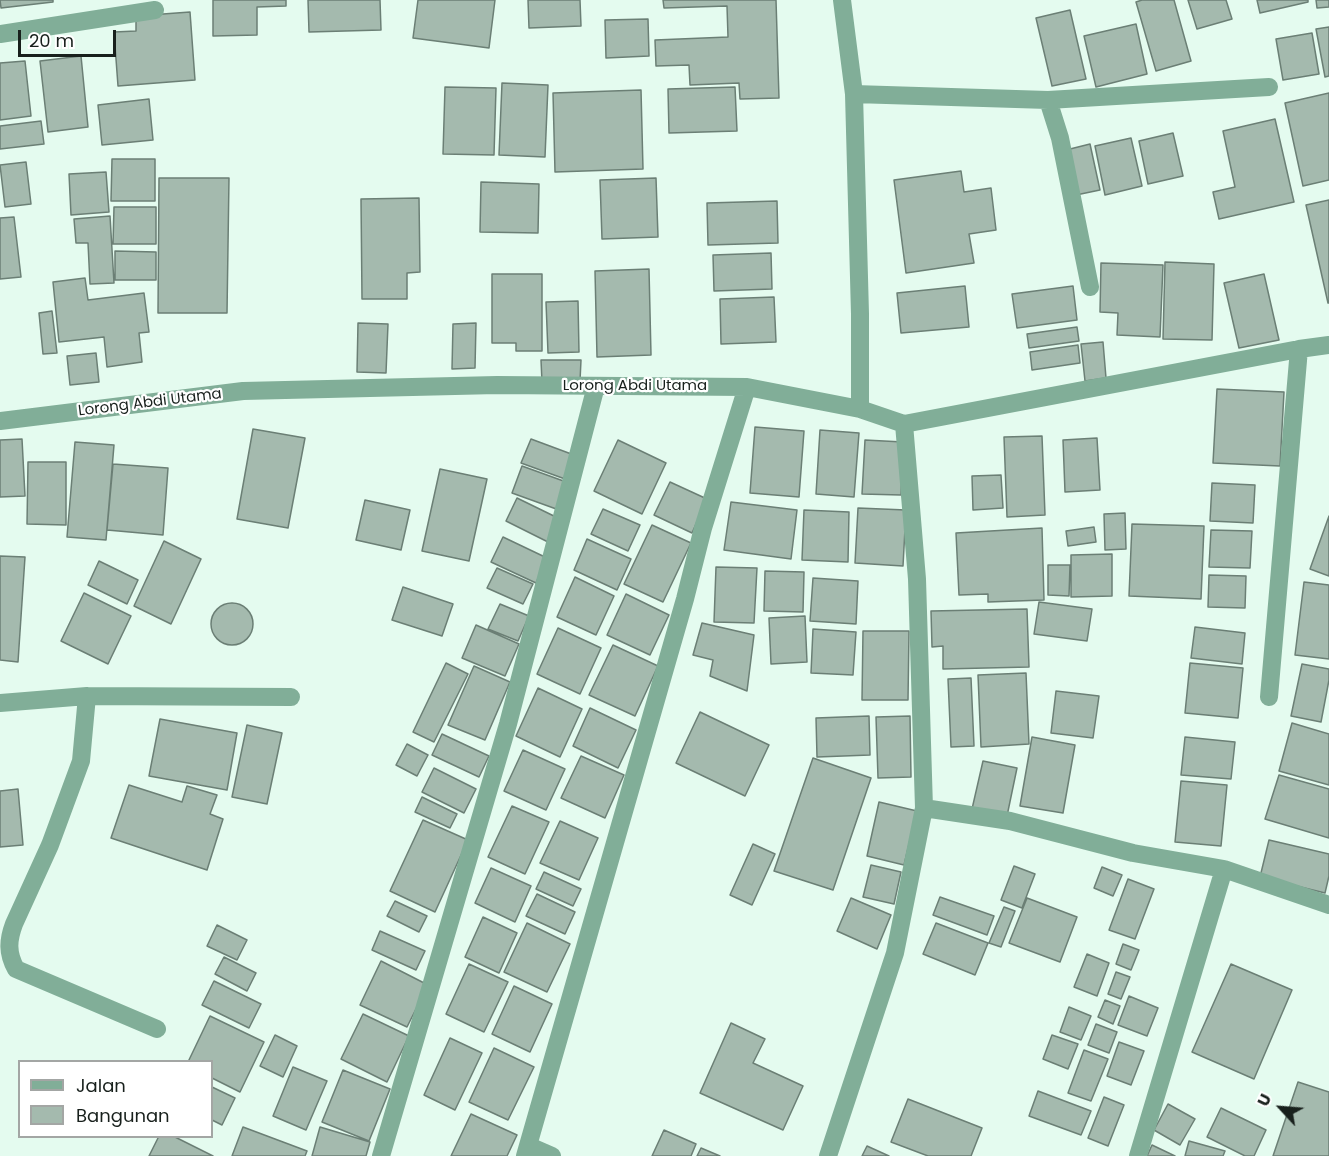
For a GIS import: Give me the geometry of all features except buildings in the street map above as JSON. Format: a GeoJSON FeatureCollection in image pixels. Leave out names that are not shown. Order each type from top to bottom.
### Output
{"type":"FeatureCollection","features":[{"type":"Feature","properties":{"kind":"street"},"geometry":{"type":"LineString","coordinates":[[842,0],[854,94],[860,314],[860,409]]}},
{"type":"Feature","properties":{"kind":"street"},"geometry":{"type":"LineString","coordinates":[[0,34],[155,10]]}},
{"type":"Feature","properties":{"kind":"street"},"geometry":{"type":"LineString","coordinates":[[854,94],[1048,100],[1269,87]]}},
{"type":"Feature","properties":{"kind":"street"},"geometry":{"type":"LineString","coordinates":[[1048,100],[1060,138],[1090,287]]}},
{"type":"Feature","properties":{"kind":"street"},"geometry":{"type":"LineString","coordinates":[[828,1156],[895,953],[924,808],[917,579],[904,424],[1329,345]]}},
{"type":"Feature","properties":{"kind":"street"},"geometry":{"type":"LineString","coordinates":[[1269,697],[1299,349]]}},
{"type":"Feature","properties":{"kind":"street","name":"Lorong Abdi Utama"},"geometry":{"type":"LineString","coordinates":[[0,421],[243,392],[497,385],[747,387],[860,409],[904,424]]}},
{"type":"Feature","properties":{"kind":"street"},"geometry":{"type":"LineString","coordinates":[[381,1156],[508,724],[596,386]]}},
{"type":"Feature","properties":{"kind":"street"},"geometry":{"type":"LineString","coordinates":[[552,1156],[527,1151],[685,599],[703,528],[747,387]]}},
{"type":"Feature","properties":{"kind":"street"},"geometry":{"type":"LineString","coordinates":[[87,696],[81,761],[50,845],[14,924],[9,938],[9,950],[16,969],[157,1029]]}},
{"type":"Feature","properties":{"kind":"street"},"geometry":{"type":"LineString","coordinates":[[0,702],[87,696],[291,697]]}},
{"type":"Feature","properties":{"kind":"street"},"geometry":{"type":"LineString","coordinates":[[924,808],[1010,821],[1133,853],[1224,869],[1329,905]]}},
{"type":"Feature","properties":{"kind":"street"},"geometry":{"type":"LineString","coordinates":[[1138,1156],[1224,869]]}}]}
